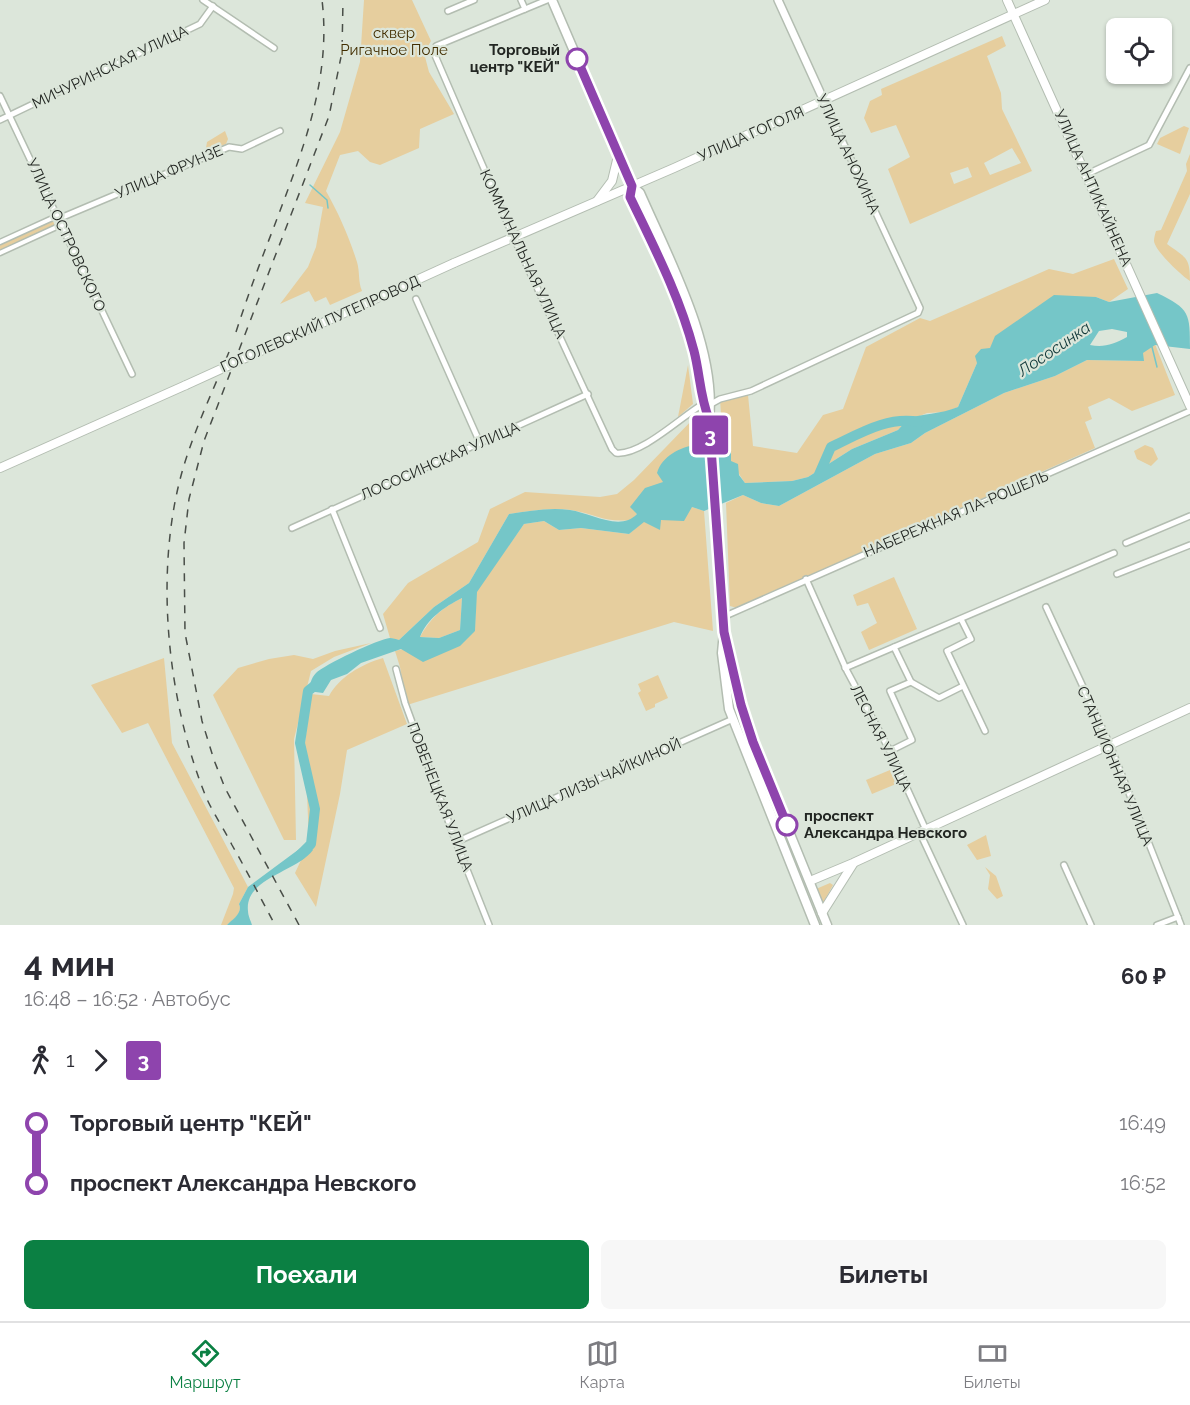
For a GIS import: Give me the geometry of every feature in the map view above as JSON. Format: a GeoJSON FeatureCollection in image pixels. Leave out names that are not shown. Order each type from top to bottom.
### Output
{"type":"FeatureCollection","features":[{"type":"Feature","properties":{"kind":"main road"},"geometry":{"type":"LineString","coordinates":[[552,0],[618,156],[632,186],[640,192],[688,306],[702,349],[723,617],[722,653],[725,682],[733,719],[815,925]]}},
{"type":"Feature","properties":{"kind":"main road","name":"УЛИЦА АНТИКАЙНЕНА"},"geometry":{"type":"LineString","coordinates":[[1008,0],[1190,406]]}},
{"type":"Feature","properties":{"kind":"main road","name":"УЛИЦА ГОГОЛЯ"},"geometry":{"type":"LineString","coordinates":[[454,263],[824,101],[1046,0]]}},
{"type":"Feature","properties":{"kind":"main road"},"geometry":{"type":"LineString","coordinates":[[596,202],[612,181],[618,156]]}},
{"type":"Feature","properties":{"kind":"main road","name":"ГОГОЛЕВСКИЙ ПУТЕПРОВОД"},"geometry":{"type":"LineString","coordinates":[[0,468],[454,263]]}},
{"type":"Feature","properties":{"kind":"main road"},"geometry":{"type":"LineString","coordinates":[[724,632],[741,705],[753,742],[827,925]]}},
{"type":"Feature","properties":{"kind":"main road"},"geometry":{"type":"LineString","coordinates":[[800,885],[853,863],[1190,708]]}},
{"type":"Feature","properties":{"kind":"main road"},"geometry":{"type":"LineString","coordinates":[[822,913],[853,863]]}},
{"type":"Feature","properties":{"kind":"street"},"geometry":{"type":"LineString","coordinates":[[203,0],[274,48]]}},
{"type":"Feature","properties":{"kind":"street"},"geometry":{"type":"LineString","coordinates":[[448,11],[474,0]]}},
{"type":"Feature","properties":{"kind":"street"},"geometry":{"type":"LineString","coordinates":[[521,0],[525,9],[547,0]]}},
{"type":"Feature","properties":{"kind":"street","name":"УЛИЦА АНОХИНА"},"geometry":{"type":"LineString","coordinates":[[707,404],[751,391],[904,321],[918,313],[920,308],[778,0]]}},
{"type":"Feature","properties":{"kind":"street","name":"МИЧУРИНСКАЯ УЛИЦА"},"geometry":{"type":"LineString","coordinates":[[0,120],[200,24],[213,6]]}},
{"type":"Feature","properties":{"kind":"street","name":"КОММУНАЛЬНАЯ УЛИЦА"},"geometry":{"type":"LineString","coordinates":[[525,9],[436,46],[434,53],[514,238],[616,453],[626,452],[662,435],[707,404]]}},
{"type":"Feature","properties":{"kind":"street"},"geometry":{"type":"LineString","coordinates":[[1087,174],[1149,145],[1190,68]]}},
{"type":"Feature","properties":{"kind":"street","name":"УЛИЦА ОСТРОВСКОГО"},"geometry":{"type":"LineString","coordinates":[[0,96],[132,374]]}},
{"type":"Feature","properties":{"kind":"street","name":"УЛИЦА ФРУНЗЕ"},"geometry":{"type":"LineString","coordinates":[[0,242],[58,220],[229,147],[242,149],[280,130]]}},
{"type":"Feature","properties":{"kind":"street","name":"УЛИЦА ФРУНЗЕ"},"geometry":{"type":"LineString","coordinates":[[0,253],[58,220]]}},
{"type":"Feature","properties":{"kind":"street"},"geometry":{"type":"LineString","coordinates":[[416,299],[480,443]]}},
{"type":"Feature","properties":{"kind":"street","name":"ЛОСОСИНСКАЯ УЛИЦА"},"geometry":{"type":"LineString","coordinates":[[292,528],[588,394]]}},
{"type":"Feature","properties":{"kind":"street","name":"НАБЕРЕЖНАЯ ЛА-РОШЕЛЬ"},"geometry":{"type":"LineString","coordinates":[[723,617],[1190,411]]}},
{"type":"Feature","properties":{"kind":"street"},"geometry":{"type":"LineString","coordinates":[[333,509],[380,628]]}},
{"type":"Feature","properties":{"kind":"street"},"geometry":{"type":"LineString","coordinates":[[1126,543],[1190,516]]}},
{"type":"Feature","properties":{"kind":"street"},"geometry":{"type":"LineString","coordinates":[[1117,574],[1190,545]]}},
{"type":"Feature","properties":{"kind":"street"},"geometry":{"type":"LineString","coordinates":[[845,668],[1114,554]]}},
{"type":"Feature","properties":{"kind":"street","name":"ЛЕСНАЯ УЛИЦА"},"geometry":{"type":"LineString","coordinates":[[806,579],[845,668],[890,751],[963,925]]}},
{"type":"Feature","properties":{"kind":"street","name":"СТАНЦИОННАЯ УЛИЦА"},"geometry":{"type":"LineString","coordinates":[[1046,607],[1110,745],[1181,925]]}},
{"type":"Feature","properties":{"kind":"street"},"geometry":{"type":"LineString","coordinates":[[962,618],[971,639],[946,651],[986,730]]}},
{"type":"Feature","properties":{"kind":"street"},"geometry":{"type":"LineString","coordinates":[[894,647],[910,682],[939,698],[963,686]]}},
{"type":"Feature","properties":{"kind":"street","name":"ПОВЕНЕЦКАЯ УЛИЦА"},"geometry":{"type":"LineString","coordinates":[[396,669],[402,697],[489,925]]}},
{"type":"Feature","properties":{"kind":"street"},"geometry":{"type":"LineString","coordinates":[[725,682],[735,679]]}},
{"type":"Feature","properties":{"kind":"street"},"geometry":{"type":"LineString","coordinates":[[890,751],[912,740],[890,692],[910,682]]}},
{"type":"Feature","properties":{"kind":"street","name":"УЛИЦА ЛИЗЫ ЧАЙКИНОЙ"},"geometry":{"type":"LineString","coordinates":[[456,843],[733,719]]}},
{"type":"Feature","properties":{"kind":"street"},"geometry":{"type":"LineString","coordinates":[[1064,865],[1091,925]]}},
{"type":"Feature","properties":{"kind":"street"},"geometry":{"type":"LineString","coordinates":[[1157,925],[1178,917]]}},
{"type":"Feature","properties":{"kind":"green space","name":"сквер Ригачное Поле"},"geometry":{"type":"Polygon","coordinates":[[[364,0],[412,0],[431,41],[424,53],[429,72],[454,114],[420,129],[419,148],[380,165],[370,162],[358,151],[340,155],[326,191],[354,253],[362,291],[330,305],[326,297],[315,302],[309,291],[280,304],[308,267],[316,247],[323,207],[305,203],[340,132],[360,62],[364,0]]]}},
{"type":"Feature","properties":{"kind":"green space"},"geometry":{"type":"Polygon","coordinates":[[[1002,36],[1006,46],[987,56],[1001,93],[1002,109],[1032,171],[910,224],[888,169],[910,157],[896,125],[871,133],[864,118],[870,101],[882,95],[881,89],[1002,36]],[[1012,148],[984,163],[990,175],[1021,163],[1012,148]],[[968,167],[950,173],[954,184],[972,177],[968,167]]]}},
{"type":"Feature","properties":{"kind":"green space"},"geometry":{"type":"Polygon","coordinates":[[[1184,126],[1189,128],[1180,154],[1157,144],[1160,138],[1184,126]]]}},
{"type":"Feature","properties":{"kind":"green space"},"geometry":{"type":"Polygon","coordinates":[[[225,131],[228,139],[226,144],[211,150],[206,148],[207,142],[225,131]]]}},
{"type":"Feature","properties":{"kind":"green space"},"geometry":{"type":"Polygon","coordinates":[[[1190,154],[1190,194],[1167,244],[1188,262],[1190,281],[1164,257],[1154,241],[1156,231],[1161,230],[1187,171],[1186,164],[1190,154]]]}},
{"type":"Feature","properties":{"kind":"green space"},"geometry":{"type":"Polygon","coordinates":[[[53,221],[55,226],[0,250],[0,245],[53,221]]]}},
{"type":"Feature","properties":{"kind":"green space"},"geometry":{"type":"Polygon","coordinates":[[[1114,259],[1128,289],[1109,302],[1096,297],[990,348],[977,363],[958,407],[946,412],[927,413],[905,422],[898,430],[852,449],[808,477],[792,481],[745,483],[731,462],[727,446],[723,445],[720,399],[748,395],[753,446],[797,453],[823,415],[843,409],[866,347],[920,318],[930,321],[1049,269],[1073,274],[1114,259]]]}},
{"type":"Feature","properties":{"kind":"green space"},"geometry":{"type":"Polygon","coordinates":[[[1155,344],[1175,395],[1132,411],[1109,398],[1088,407],[1092,419],[1085,422],[1095,448],[737,608],[730,606],[726,503],[743,495],[761,503],[779,506],[875,454],[911,443],[925,433],[1004,393],[1055,376],[1087,360],[1143,361],[1142,353],[1155,344]]]}},
{"type":"Feature","properties":{"kind":"green space"},"geometry":{"type":"Polygon","coordinates":[[[688,365],[693,404],[678,417],[688,365]]]}},
{"type":"Feature","properties":{"kind":"green space"},"geometry":{"type":"Polygon","coordinates":[[[697,415],[701,448],[663,482],[632,520],[607,519],[563,509],[509,514],[469,583],[434,607],[399,640],[390,638],[383,614],[408,583],[478,542],[490,509],[525,492],[600,497],[617,494],[634,480],[697,415]]]}},
{"type":"Feature","properties":{"kind":"green space"},"geometry":{"type":"Polygon","coordinates":[[[1145,445],[1153,448],[1158,459],[1151,466],[1137,459],[1134,451],[1145,445]]]}},
{"type":"Feature","properties":{"kind":"green space"},"geometry":{"type":"Polygon","coordinates":[[[692,507],[704,511],[713,631],[674,622],[407,705],[395,651],[475,631],[476,592],[524,524],[544,521],[559,530],[581,528],[629,534],[644,521],[660,529],[660,520],[692,507]]]}},
{"type":"Feature","properties":{"kind":"green space"},"geometry":{"type":"Polygon","coordinates":[[[894,577],[917,629],[869,650],[861,632],[877,623],[868,603],[857,606],[853,595],[894,577]]]}},
{"type":"Feature","properties":{"kind":"green space"},"geometry":{"type":"Polygon","coordinates":[[[462,598],[460,630],[439,638],[420,637],[438,614],[462,598]]]}},
{"type":"Feature","properties":{"kind":"green space"},"geometry":{"type":"Polygon","coordinates":[[[371,643],[334,657],[311,671],[294,739],[296,840],[284,840],[213,695],[238,668],[294,655],[313,659],[335,651],[371,643]]]}},
{"type":"Feature","properties":{"kind":"green space"},"geometry":{"type":"Polygon","coordinates":[[[164,658],[172,743],[248,887],[239,904],[239,913],[227,925],[221,925],[234,888],[148,723],[122,733],[91,685],[164,658]]]}},
{"type":"Feature","properties":{"kind":"green space"},"geometry":{"type":"Polygon","coordinates":[[[383,658],[407,724],[347,750],[316,907],[295,873],[309,843],[305,743],[311,694],[329,696],[333,689],[352,672],[383,658]]]}},
{"type":"Feature","properties":{"kind":"green space"},"geometry":{"type":"Polygon","coordinates":[[[658,675],[668,698],[646,711],[638,693],[641,691],[638,684],[658,675]]]}},
{"type":"Feature","properties":{"kind":"green space"},"geometry":{"type":"Polygon","coordinates":[[[890,770],[896,784],[872,794],[866,780],[890,770]]]}},
{"type":"Feature","properties":{"kind":"green space"},"geometry":{"type":"Polygon","coordinates":[[[986,835],[991,856],[977,860],[967,845],[986,835]]]}},
{"type":"Feature","properties":{"kind":"green space"},"geometry":{"type":"Polygon","coordinates":[[[985,867],[996,876],[1003,896],[997,899],[988,889],[990,875],[985,867]]]}},
{"type":"Feature","properties":{"kind":"green space"},"geometry":{"type":"Polygon","coordinates":[[[830,883],[833,885],[823,903],[819,903],[816,889],[830,883]]]}},
{"type":"Feature","properties":{"kind":"water"},"geometry":{"type":"Polygon","coordinates":[[[1157,293],[1176,303],[1182,308],[1188,320],[1190,349],[1155,345],[1143,353],[1144,361],[1087,360],[1055,376],[1004,393],[925,433],[911,443],[875,454],[779,506],[761,503],[743,495],[704,511],[692,507],[684,521],[661,520],[660,530],[644,522],[629,534],[581,528],[559,530],[544,521],[524,524],[477,592],[475,631],[460,646],[423,662],[401,649],[361,663],[347,674],[331,680],[323,693],[308,691],[313,677],[321,669],[384,639],[399,640],[434,607],[469,583],[509,514],[562,509],[605,520],[630,519],[637,514],[630,507],[645,488],[663,482],[657,473],[667,457],[678,450],[696,445],[701,448],[727,446],[731,450],[731,461],[738,464],[739,475],[745,483],[792,481],[808,477],[852,449],[898,430],[905,422],[904,419],[958,407],[977,363],[975,356],[981,349],[990,348],[995,336],[1054,295],[1096,297],[1109,302],[1157,293]],[[1112,329],[1099,331],[1090,345],[1109,345],[1127,337],[1127,332],[1112,329]],[[462,598],[437,614],[420,637],[439,638],[460,630],[462,598]]]}},
{"type":"Feature","properties":{"kind":"water"},"geometry":{"type":"Polygon","coordinates":[[[306,844],[313,850],[305,858],[273,876],[254,891],[249,900],[248,911],[252,925],[227,925],[239,913],[239,904],[248,887],[306,844]]]}},
{"type":"Feature","properties":{"kind":"waterway"},"geometry":{"type":"LineString","coordinates":[[310,185],[327,200],[328,208]]}},
{"type":"Feature","properties":{"kind":"waterway"},"geometry":{"type":"LineString","coordinates":[[1152,347],[1157,367]]}},
{"type":"Feature","properties":{"kind":"waterway","name":"Лососинка"},"geometry":{"type":"LineString","coordinates":[[817,479],[831,447],[884,424],[919,422]]}},
{"type":"Feature","properties":{"kind":"waterway","name":"Лососинка"},"geometry":{"type":"LineString","coordinates":[[299,856],[311,844],[315,809],[300,743],[308,691],[318,683]]}},
{"type":"Feature","properties":{"kind":"railway"},"geometry":{"type":"LineString","coordinates":[[236,332],[293,176],[311,119],[322,60],[324,30],[322,0]]}},
{"type":"Feature","properties":{"kind":"railway"},"geometry":{"type":"LineString","coordinates":[[299,925],[225,788],[202,721],[185,633],[184,543],[189,499],[204,441],[329,116],[342,52],[343,0]]}},
{"type":"Feature","properties":{"kind":"railway"},"geometry":{"type":"LineString","coordinates":[[229,352],[200,420],[185,462],[175,502],[169,543],[168,631],[181,717],[206,797],[275,925]]}},
{"type":"Feature","properties":{"kind":"bus line","name":"3"},"geometry":{"type":"LineString","coordinates":[[577,59],[632,186],[630,197],[680,308],[694,351],[703,404],[709,419],[724,632],[741,705],[753,742],[787,825]]}},
{"type":"Feature","properties":{"kind":"place","name":"Торговый центр \"КЕЙ\""},"geometry":{"type":"Point","coordinates":[577,59]}},
{"type":"Feature","properties":{"kind":"place","name":"проспект Александра Невского"},"geometry":{"type":"Point","coordinates":[787,825]}}]}
